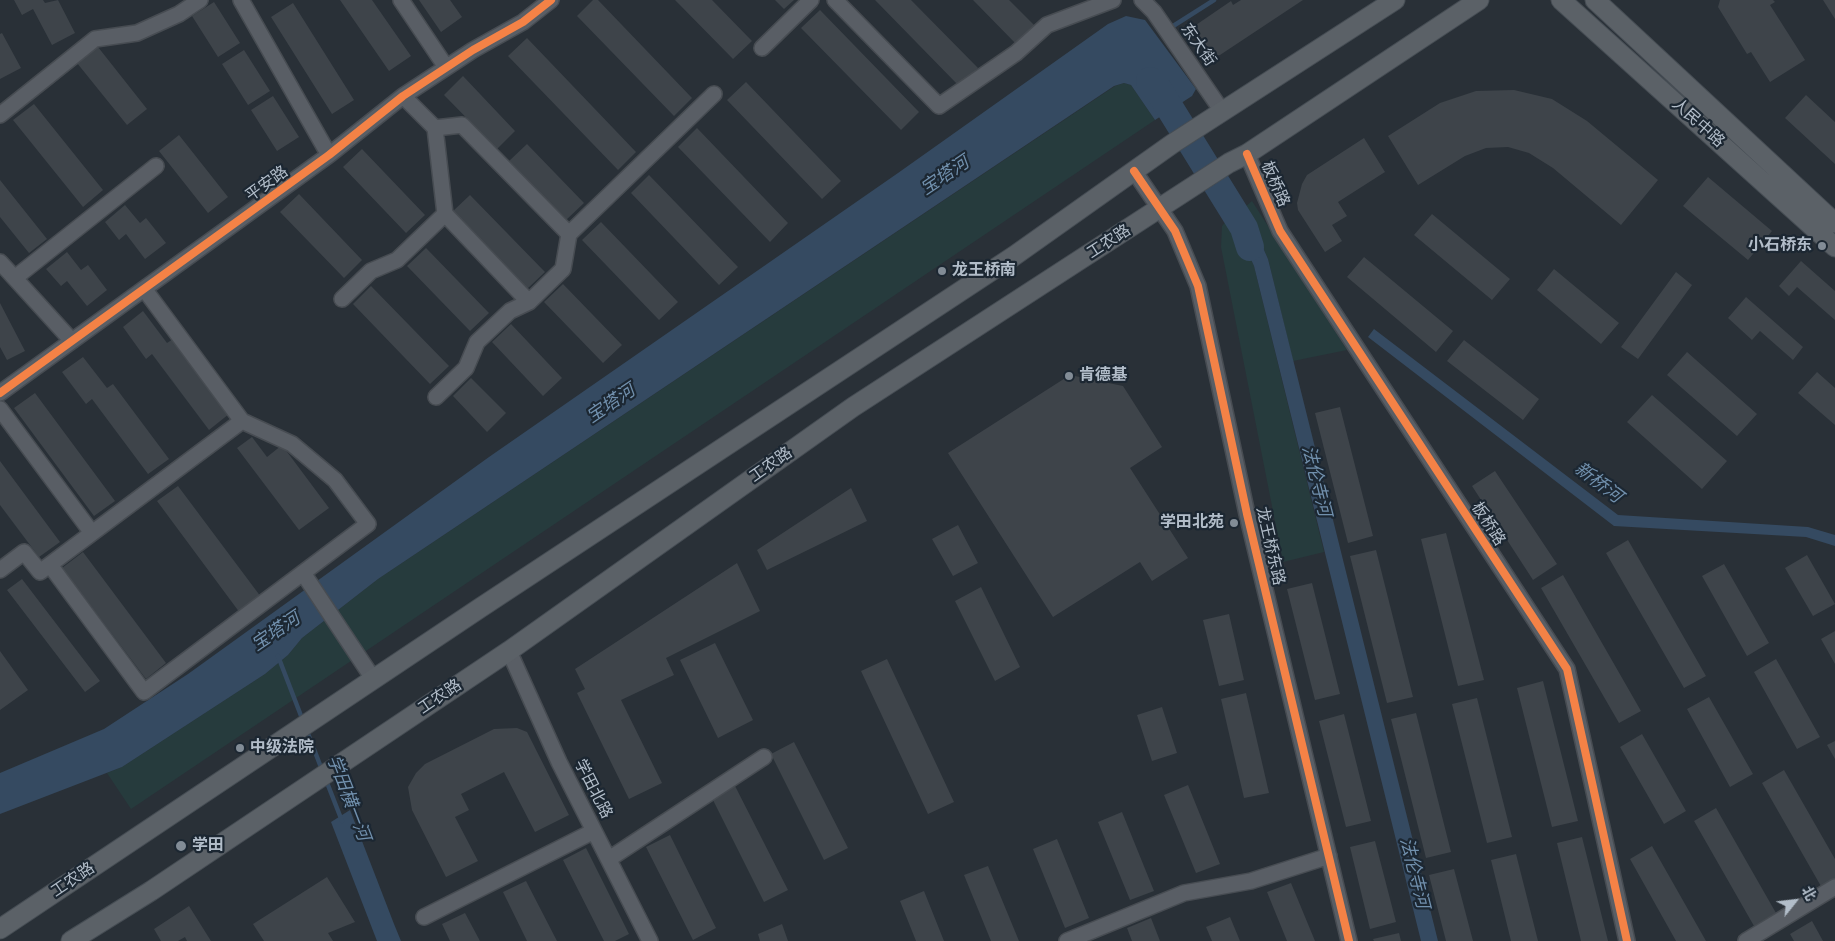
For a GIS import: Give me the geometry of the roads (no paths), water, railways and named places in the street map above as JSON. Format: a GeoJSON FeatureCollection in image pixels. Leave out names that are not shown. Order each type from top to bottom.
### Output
{"type":"FeatureCollection","features":[{"type":"Feature","properties":{"kind":"main road","name":"工农路"},"geometry":{"type":"LineString","coordinates":[[0,929],[1014,256],[1172,144],[1396,0]]}},
{"type":"Feature","properties":{"kind":"main road","name":"工农路"},"geometry":{"type":"LineString","coordinates":[[71,941],[151,891],[509,651],[854,407],[1198,185],[1229,163],[1247,154],[1479,0]]}},
{"type":"Feature","properties":{"kind":"main road","name":"人民中路"},"geometry":{"type":"LineString","coordinates":[[1561,0],[1835,246]]}},
{"type":"Feature","properties":{"kind":"main road","name":"人民中路"},"geometry":{"type":"LineString","coordinates":[[1595,0],[1835,223]]}},
{"type":"Feature","properties":{"kind":"street"},"geometry":{"type":"LineString","coordinates":[[0,115],[95,39],[137,32],[178,14],[200,0]]}},
{"type":"Feature","properties":{"kind":"street"},"geometry":{"type":"LineString","coordinates":[[241,0],[329,155]]}},
{"type":"Feature","properties":{"kind":"street"},"geometry":{"type":"LineString","coordinates":[[401,0],[446,67]]}},
{"type":"Feature","properties":{"kind":"street","name":"平安路"},"geometry":{"type":"LineString","coordinates":[[0,393],[329,155],[404,96],[446,67],[523,22],[551,0]]}},
{"type":"Feature","properties":{"kind":"street"},"geometry":{"type":"LineString","coordinates":[[762,48],[811,0]]}},
{"type":"Feature","properties":{"kind":"street"},"geometry":{"type":"LineString","coordinates":[[835,0],[939,106],[1016,53],[1047,25],[1113,0]]}},
{"type":"Feature","properties":{"kind":"street","name":"东大街"},"geometry":{"type":"LineString","coordinates":[[1142,0],[1154,12],[1216,115]]}},
{"type":"Feature","properties":{"kind":"street"},"geometry":{"type":"LineString","coordinates":[[436,396],[466,368],[477,342],[510,311],[529,302],[563,269],[569,234],[714,94]]}},
{"type":"Feature","properties":{"kind":"street"},"geometry":{"type":"LineString","coordinates":[[404,96],[435,128],[445,214],[529,302]]}},
{"type":"Feature","properties":{"kind":"street"},"geometry":{"type":"LineString","coordinates":[[435,128],[462,125],[569,234]]}},
{"type":"Feature","properties":{"kind":"street","name":"板桥路"},"geometry":{"type":"LineString","coordinates":[[1247,154],[1280,231],[1567,669],[1627,941]]}},
{"type":"Feature","properties":{"kind":"street"},"geometry":{"type":"LineString","coordinates":[[16,277],[156,166]]}},
{"type":"Feature","properties":{"kind":"street","name":"龙王桥东路"},"geometry":{"type":"LineString","coordinates":[[1134,171],[1175,231],[1198,286],[1247,514],[1349,941]]}},
{"type":"Feature","properties":{"kind":"street"},"geometry":{"type":"LineString","coordinates":[[342,299],[371,271],[398,260],[445,214]]}},
{"type":"Feature","properties":{"kind":"street"},"geometry":{"type":"LineString","coordinates":[[0,262],[16,277],[72,341]]}},
{"type":"Feature","properties":{"kind":"street"},"geometry":{"type":"LineString","coordinates":[[50,565],[144,692],[306,576],[368,524],[335,480],[300,450],[292,444],[242,421],[144,290]]}},
{"type":"Feature","properties":{"kind":"street"},"geometry":{"type":"LineString","coordinates":[[0,409],[92,533]]}},
{"type":"Feature","properties":{"kind":"street"},"geometry":{"type":"LineString","coordinates":[[0,570],[24,552],[40,572],[242,421]]}},
{"type":"Feature","properties":{"kind":"street"},"geometry":{"type":"LineString","coordinates":[[306,576],[374,680]]}},
{"type":"Feature","properties":{"kind":"street","name":"学田北路"},"geometry":{"type":"LineString","coordinates":[[509,651],[559,762],[650,941]]}},
{"type":"Feature","properties":{"kind":"street"},"geometry":{"type":"LineString","coordinates":[[608,859],[764,757]]}},
{"type":"Feature","properties":{"kind":"street"},"geometry":{"type":"LineString","coordinates":[[424,917],[594,831]]}},
{"type":"Feature","properties":{"kind":"street"},"geometry":{"type":"LineString","coordinates":[[1067,941],[1184,893],[1251,881],[1329,856]]}},
{"type":"Feature","properties":{"kind":"street"},"geometry":{"type":"LineString","coordinates":[[1746,941],[1835,888]]}},
{"type":"Feature","properties":{"kind":"water"},"geometry":{"type":"Polygon","coordinates":[[[1126,16],[1145,20],[1196,89],[1192,96],[1155,120],[1131,85],[1124,83],[1114,86],[378,579],[302,638],[288,655],[265,674],[122,767],[0,814],[0,773],[104,729],[188,674],[489,457],[898,173],[1108,24],[1126,16]]]}},
{"type":"Feature","properties":{"kind":"water"},"geometry":{"type":"Polygon","coordinates":[[[1245,207],[1268,259],[1438,941],[1421,941],[1254,266],[1231,216],[1245,207]]]}},
{"type":"Feature","properties":{"kind":"water"},"geometry":{"type":"Polygon","coordinates":[[[1374,329],[1618,515],[1808,527],[1835,535],[1835,546],[1806,537],[1614,526],[1368,337],[1374,329]]]}},
{"type":"Feature","properties":{"kind":"water"},"geometry":{"type":"Polygon","coordinates":[[[350,810],[401,941],[377,941],[331,822],[350,810]]]}},
{"type":"Feature","properties":{"kind":"waterway","name":"宝塔河"},"geometry":{"type":"LineString","coordinates":[[1170,28],[1214,0]]}},
{"type":"Feature","properties":{"kind":"waterway","name":"法伦寺河"},"geometry":{"type":"LineString","coordinates":[[1150,81],[1158,89],[1244,228],[1250,247]]}},
{"type":"Feature","properties":{"kind":"waterway","name":"学田横一河"},"geometry":{"type":"LineString","coordinates":[[278,656],[303,721]]}},
{"type":"Feature","properties":{"kind":"waterway","name":"学田横一河"},"geometry":{"type":"LineString","coordinates":[[307,731],[322,770]]}},
{"type":"Feature","properties":{"kind":"waterway","name":"学田横一河"},"geometry":{"type":"LineString","coordinates":[[326,780],[342,821]]}},
{"type":"Feature","properties":{"kind":"place","name":"小石桥东"},"geometry":{"type":"Point","coordinates":[1822,246]}},
{"type":"Feature","properties":{"kind":"place","name":"龙王桥南"},"geometry":{"type":"Point","coordinates":[942,271]}},
{"type":"Feature","properties":{"kind":"place","name":"肯德基"},"geometry":{"type":"Point","coordinates":[1069,376]}},
{"type":"Feature","properties":{"kind":"place","name":"学田北苑"},"geometry":{"type":"Point","coordinates":[1234,523]}},
{"type":"Feature","properties":{"kind":"place","name":"中级法院"},"geometry":{"type":"Point","coordinates":[240,748]}},
{"type":"Feature","properties":{"kind":"place","name":"学田"},"geometry":{"type":"Point","coordinates":[181,846]}},
{"type":"Feature","properties":{"kind":"water label","name":"新桥河"},"geometry":{"type":"Point","coordinates":[1598,483]}}]}
